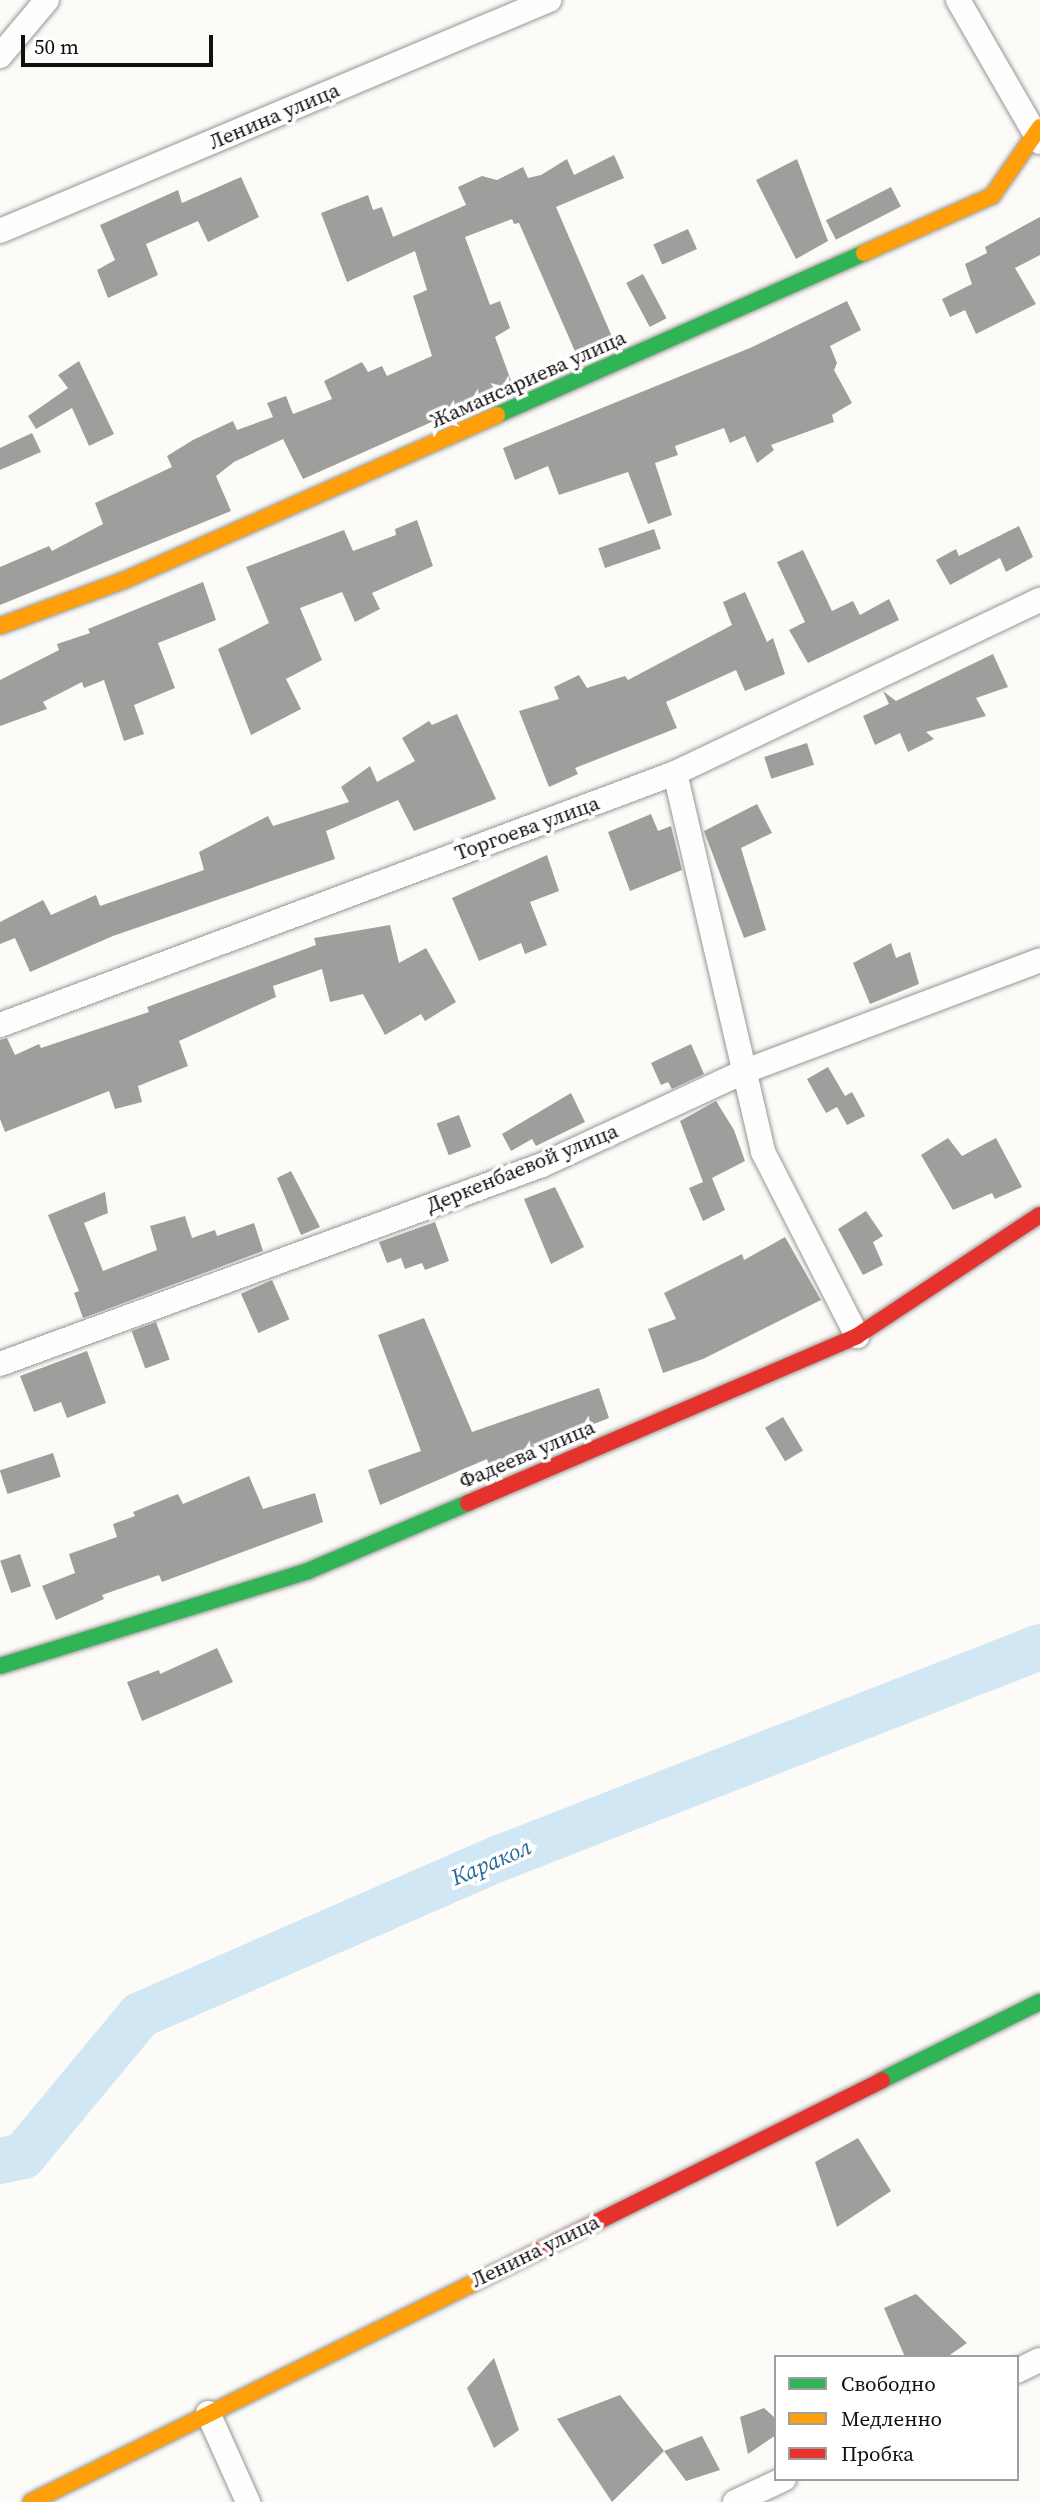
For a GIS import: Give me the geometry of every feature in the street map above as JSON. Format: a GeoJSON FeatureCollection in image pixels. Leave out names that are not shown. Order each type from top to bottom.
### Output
{"type":"FeatureCollection","features":[{"type":"Feature","properties":{"kind":"street"},"geometry":{"type":"LineString","coordinates":[[0,56],[47,0]]}},
{"type":"Feature","properties":{"kind":"street","name":"Ленина улица"},"geometry":{"type":"LineString","coordinates":[[0,231],[549,0]]}},
{"type":"Feature","properties":{"kind":"street"},"geometry":{"type":"LineString","coordinates":[[958,0],[1039,135]]}},
{"type":"Feature","properties":{"kind":"street","name":"Жамансариева улица"},"geometry":{"type":"LineString","coordinates":[[0,626],[125,580],[992,197],[1039,135]]}},
{"type":"Feature","properties":{"kind":"street","name":"Торгоева улица"},"geometry":{"type":"LineString","coordinates":[[0,1025],[675,773],[1040,600]]}},
{"type":"Feature","properties":{"kind":"street"},"geometry":{"type":"LineString","coordinates":[[675,773],[748,1070],[763,1152],[857,1336]]}},
{"type":"Feature","properties":{"kind":"street","name":"Деркенбаевой улица"},"geometry":{"type":"LineString","coordinates":[[0,1364],[542,1165],[748,1070],[1040,960]]}},
{"type":"Feature","properties":{"kind":"street","name":"Фадеева улица"},"geometry":{"type":"LineString","coordinates":[[0,1666],[308,1571],[857,1336],[1040,1215]]}},
{"type":"Feature","properties":{"kind":"street","name":"Ленина улица"},"geometry":{"type":"LineString","coordinates":[[31,2502],[1040,2001]]}},
{"type":"Feature","properties":{"kind":"street"},"geometry":{"type":"LineString","coordinates":[[1019,2370],[1040,2360]]}},
{"type":"Feature","properties":{"kind":"street"},"geometry":{"type":"LineString","coordinates":[[208,2413],[248,2502]]}},
{"type":"Feature","properties":{"kind":"street"},"geometry":{"type":"LineString","coordinates":[[735,2502],[780,2481]]}},
{"type":"Feature","properties":{"kind":"building"},"geometry":{"type":"Polygon","coordinates":[[[614,155],[624,178],[556,207],[613,339],[577,356],[519,223],[514,224],[512,219],[465,237],[490,305],[500,301],[510,328],[495,337],[513,386],[303,479],[283,439],[234,462],[216,476],[231,511],[0,605],[0,567],[49,546],[52,551],[103,524],[95,503],[172,467],[167,456],[193,440],[233,421],[237,430],[273,417],[267,403],[286,396],[293,414],[332,399],[324,381],[362,362],[368,372],[382,366],[387,376],[432,356],[413,296],[427,290],[415,251],[347,282],[321,213],[368,195],[373,210],[382,207],[393,237],[466,205],[458,187],[482,176],[497,180],[523,167],[528,178],[541,175],[567,159],[574,175],[614,155]]]}},
{"type":"Feature","properties":{"kind":"building"},"geometry":{"type":"Polygon","coordinates":[[[797,159],[828,241],[796,259],[756,180],[797,159]]]}},
{"type":"Feature","properties":{"kind":"building"},"geometry":{"type":"Polygon","coordinates":[[[241,177],[259,217],[208,242],[198,221],[146,244],[158,275],[108,298],[97,270],[115,260],[100,225],[178,190],[182,203],[241,177]]]}},
{"type":"Feature","properties":{"kind":"building"},"geometry":{"type":"Polygon","coordinates":[[[891,187],[901,207],[836,240],[826,220],[891,187]]]}},
{"type":"Feature","properties":{"kind":"building"},"geometry":{"type":"Polygon","coordinates":[[[1040,217],[1040,255],[1015,268],[1036,304],[976,334],[965,310],[950,317],[942,299],[972,284],[965,264],[987,253],[985,247],[1040,217]]]}},
{"type":"Feature","properties":{"kind":"building"},"geometry":{"type":"Polygon","coordinates":[[[688,229],[697,249],[662,265],[653,244],[688,229]]]}},
{"type":"Feature","properties":{"kind":"building"},"geometry":{"type":"Polygon","coordinates":[[[643,274],[666,318],[650,327],[626,283],[643,274]]]}},
{"type":"Feature","properties":{"kind":"building"},"geometry":{"type":"Polygon","coordinates":[[[847,301],[861,330],[830,346],[837,363],[834,370],[852,403],[832,415],[834,422],[771,445],[774,450],[757,463],[745,436],[730,443],[724,428],[675,446],[678,455],[655,463],[672,515],[648,524],[628,472],[559,495],[548,466],[515,480],[503,448],[750,348],[847,301]]]}},
{"type":"Feature","properties":{"kind":"building"},"geometry":{"type":"Polygon","coordinates":[[[79,361],[114,434],[89,446],[72,408],[36,429],[28,416],[68,388],[58,375],[79,361]]]}},
{"type":"Feature","properties":{"kind":"building"},"geometry":{"type":"Polygon","coordinates":[[[32,433],[41,452],[0,470],[0,448],[32,433]]]}},
{"type":"Feature","properties":{"kind":"building"},"geometry":{"type":"Polygon","coordinates":[[[417,520],[433,566],[372,593],[380,609],[355,622],[342,592],[300,608],[322,660],[286,679],[301,709],[251,735],[218,649],[269,623],[246,567],[344,530],[353,551],[396,535],[395,529],[417,520]]]}},
{"type":"Feature","properties":{"kind":"building"},"geometry":{"type":"Polygon","coordinates":[[[1019,526],[1033,557],[1006,572],[1000,558],[950,585],[936,560],[956,549],[959,556],[1019,526]]]}},
{"type":"Feature","properties":{"kind":"building"},"geometry":{"type":"Polygon","coordinates":[[[654,529],[661,549],[605,568],[598,548],[654,529]]]}},
{"type":"Feature","properties":{"kind":"building"},"geometry":{"type":"Polygon","coordinates":[[[803,550],[832,611],[853,601],[860,615],[889,599],[899,620],[808,663],[789,630],[805,622],[777,562],[803,550]]]}},
{"type":"Feature","properties":{"kind":"building"},"geometry":{"type":"Polygon","coordinates":[[[203,582],[216,620],[158,643],[175,688],[134,705],[144,734],[124,741],[104,680],[84,688],[82,682],[43,702],[47,709],[0,726],[0,680],[59,650],[57,644],[90,633],[88,629],[203,582]]]}},
{"type":"Feature","properties":{"kind":"building"},"geometry":{"type":"Polygon","coordinates":[[[745,592],[767,642],[773,638],[785,674],[745,691],[736,670],[666,702],[677,728],[575,768],[578,774],[549,787],[519,711],[559,699],[554,687],[579,675],[587,688],[625,676],[628,680],[732,625],[723,602],[745,592]]]}},
{"type":"Feature","properties":{"kind":"building"},"geometry":{"type":"Polygon","coordinates":[[[993,654],[1008,687],[976,698],[986,716],[926,732],[934,739],[908,752],[900,733],[875,745],[863,716],[889,704],[883,691],[896,701],[993,654]]]}},
{"type":"Feature","properties":{"kind":"building"},"geometry":{"type":"Polygon","coordinates":[[[457,714],[496,799],[414,831],[398,800],[326,831],[335,859],[113,936],[30,972],[15,938],[0,944],[0,922],[43,900],[51,915],[96,895],[100,906],[204,870],[199,852],[268,816],[273,826],[349,802],[341,787],[370,766],[377,782],[415,761],[402,738],[429,721],[432,725],[457,714]]]}},
{"type":"Feature","properties":{"kind":"building"},"geometry":{"type":"Polygon","coordinates":[[[807,743],[814,765],[771,779],[764,757],[807,743]]]}},
{"type":"Feature","properties":{"kind":"building"},"geometry":{"type":"Polygon","coordinates":[[[757,804],[772,833],[741,848],[766,930],[744,938],[704,831],[757,804]]]}},
{"type":"Feature","properties":{"kind":"building"},"geometry":{"type":"Polygon","coordinates":[[[651,814],[658,831],[671,826],[682,870],[630,891],[608,832],[651,814]]]}},
{"type":"Feature","properties":{"kind":"building"},"geometry":{"type":"Polygon","coordinates":[[[547,855],[559,891],[530,902],[547,945],[525,954],[521,943],[479,961],[452,898],[547,855]]]}},
{"type":"Feature","properties":{"kind":"building"},"geometry":{"type":"Polygon","coordinates":[[[390,925],[399,963],[426,948],[456,1002],[425,1021],[421,1014],[385,1035],[363,994],[330,1002],[322,969],[273,986],[276,997],[179,1041],[188,1066],[138,1086],[142,1102],[115,1109],[109,1091],[5,1132],[0,1119],[0,1040],[7,1038],[15,1055],[39,1044],[41,1048],[149,1012],[147,1007],[316,945],[314,938],[390,925]]]}},
{"type":"Feature","properties":{"kind":"building"},"geometry":{"type":"Polygon","coordinates":[[[891,943],[896,958],[910,952],[919,984],[870,1004],[853,963],[891,943]]]}},
{"type":"Feature","properties":{"kind":"building"},"geometry":{"type":"Polygon","coordinates":[[[691,1044],[704,1074],[672,1089],[668,1082],[661,1085],[651,1063],[691,1044]]]}},
{"type":"Feature","properties":{"kind":"building"},"geometry":{"type":"Polygon","coordinates":[[[828,1067],[845,1096],[852,1092],[865,1116],[847,1125],[837,1107],[826,1113],[807,1079],[828,1067]]]}},
{"type":"Feature","properties":{"kind":"building"},"geometry":{"type":"Polygon","coordinates":[[[571,1093],[585,1122],[536,1146],[532,1139],[511,1151],[502,1134],[571,1093]]]}},
{"type":"Feature","properties":{"kind":"building"},"geometry":{"type":"Polygon","coordinates":[[[716,1101],[734,1130],[745,1161],[712,1178],[725,1210],[703,1221],[689,1188],[703,1182],[680,1121],[716,1101]]]}},
{"type":"Feature","properties":{"kind":"building"},"geometry":{"type":"Polygon","coordinates":[[[459,1115],[471,1147],[449,1155],[437,1124],[459,1115]]]}},
{"type":"Feature","properties":{"kind":"building"},"geometry":{"type":"Polygon","coordinates":[[[948,1138],[962,1156],[996,1138],[1022,1187],[995,1199],[992,1193],[953,1210],[921,1155],[948,1138]]]}},
{"type":"Feature","properties":{"kind":"building"},"geometry":{"type":"Polygon","coordinates":[[[291,1171],[320,1227],[301,1235],[277,1178],[291,1171]]]}},
{"type":"Feature","properties":{"kind":"building"},"geometry":{"type":"Polygon","coordinates":[[[555,1187],[584,1247],[551,1264],[524,1199],[555,1187]]]}},
{"type":"Feature","properties":{"kind":"building"},"geometry":{"type":"Polygon","coordinates":[[[105,1192],[108,1213],[84,1223],[103,1271],[157,1250],[150,1226],[185,1216],[192,1238],[215,1230],[217,1236],[254,1223],[263,1251],[83,1318],[74,1293],[79,1291],[48,1215],[105,1192]]]}},
{"type":"Feature","properties":{"kind":"building"},"geometry":{"type":"Polygon","coordinates":[[[866,1211],[883,1236],[873,1242],[883,1265],[863,1275],[838,1229],[866,1211]]]}},
{"type":"Feature","properties":{"kind":"building"},"geometry":{"type":"Polygon","coordinates":[[[435,1222],[449,1261],[425,1270],[422,1263],[405,1269],[401,1258],[387,1263],[379,1242],[435,1222]]]}},
{"type":"Feature","properties":{"kind":"building"},"geometry":{"type":"Polygon","coordinates":[[[785,1237],[821,1300],[703,1359],[663,1373],[648,1329],[676,1319],[664,1293],[742,1254],[744,1260],[785,1237]]]}},
{"type":"Feature","properties":{"kind":"building"},"geometry":{"type":"Polygon","coordinates":[[[272,1280],[289,1319],[258,1333],[241,1294],[272,1280]]]}},
{"type":"Feature","properties":{"kind":"building"},"geometry":{"type":"Polygon","coordinates":[[[424,1318],[472,1432],[599,1388],[609,1418],[489,1465],[487,1459],[380,1505],[368,1470],[421,1451],[378,1335],[424,1318]]]}},
{"type":"Feature","properties":{"kind":"building"},"geometry":{"type":"Polygon","coordinates":[[[156,1322],[170,1360],[145,1368],[132,1331],[156,1322]]]}},
{"type":"Feature","properties":{"kind":"building"},"geometry":{"type":"Polygon","coordinates":[[[87,1351],[106,1403],[67,1418],[61,1402],[34,1412],[20,1376],[87,1351]]]}},
{"type":"Feature","properties":{"kind":"building"},"geometry":{"type":"Polygon","coordinates":[[[783,1417],[803,1450],[785,1461],[765,1428],[783,1417]]]}},
{"type":"Feature","properties":{"kind":"building"},"geometry":{"type":"Polygon","coordinates":[[[53,1453],[61,1477],[7,1494],[0,1470],[53,1453]]]}},
{"type":"Feature","properties":{"kind":"building"},"geometry":{"type":"Polygon","coordinates":[[[249,1476],[263,1509],[315,1493],[323,1522],[162,1582],[159,1575],[102,1595],[104,1599],[56,1620],[42,1586],[75,1573],[69,1554],[117,1537],[113,1524],[135,1516],[133,1512],[178,1494],[183,1504],[249,1476]]]}},
{"type":"Feature","properties":{"kind":"building"},"geometry":{"type":"Polygon","coordinates":[[[20,1554],[31,1586],[11,1593],[0,1561],[20,1554]]]}},
{"type":"Feature","properties":{"kind":"building"},"geometry":{"type":"Polygon","coordinates":[[[217,1648],[233,1682],[142,1721],[127,1682],[159,1670],[160,1674],[217,1648]]]}},
{"type":"Feature","properties":{"kind":"building"},"geometry":{"type":"Polygon","coordinates":[[[858,2138],[891,2191],[837,2227],[815,2162],[858,2138]]]}},
{"type":"Feature","properties":{"kind":"building"},"geometry":{"type":"Polygon","coordinates":[[[916,2294],[967,2343],[950,2355],[904,2355],[884,2308],[916,2294]]]}},
{"type":"Feature","properties":{"kind":"building"},"geometry":{"type":"Polygon","coordinates":[[[494,2358],[519,2430],[494,2448],[467,2388],[494,2358]]]}},
{"type":"Feature","properties":{"kind":"building"},"geometry":{"type":"Polygon","coordinates":[[[620,2395],[664,2451],[612,2502],[557,2419],[620,2395]]]}},
{"type":"Feature","properties":{"kind":"building"},"geometry":{"type":"Polygon","coordinates":[[[764,2408],[774,2417],[774,2436],[748,2454],[740,2417],[764,2408]]]}},
{"type":"Feature","properties":{"kind":"building"},"geometry":{"type":"Polygon","coordinates":[[[702,2436],[720,2470],[686,2481],[664,2451],[702,2436]]]}},
{"type":"Feature","properties":{"kind":"waterway","name":"Каракол"},"geometry":{"type":"LineString","coordinates":[[0,2161],[23,2156],[140,2015],[500,1858],[1040,1647]]}},
{"type":"Feature","properties":{"kind":"traffic: fast"},"geometry":{"type":"LineString","coordinates":[[497,415],[864,253]]}},
{"type":"Feature","properties":{"kind":"traffic: fast"},"geometry":{"type":"LineString","coordinates":[[0,1666],[308,1571],[468,1503]]}},
{"type":"Feature","properties":{"kind":"traffic: fast"},"geometry":{"type":"LineString","coordinates":[[882,2080],[1040,2002]]}},
{"type":"Feature","properties":{"kind":"traffic: slow"},"geometry":{"type":"LineString","coordinates":[[864,253],[992,196],[1040,127]]}},
{"type":"Feature","properties":{"kind":"traffic: slow"},"geometry":{"type":"LineString","coordinates":[[0,626],[125,580],[497,415]]}},
{"type":"Feature","properties":{"kind":"traffic: slow"},"geometry":{"type":"LineString","coordinates":[[31,2502],[496,2272]]}},
{"type":"Feature","properties":{"kind":"traffic: jam"},"geometry":{"type":"LineString","coordinates":[[468,1503],[857,1336],[1040,1215]]}},
{"type":"Feature","properties":{"kind":"traffic: jam"},"geometry":{"type":"LineString","coordinates":[[496,2272],[882,2080]]}}]}
